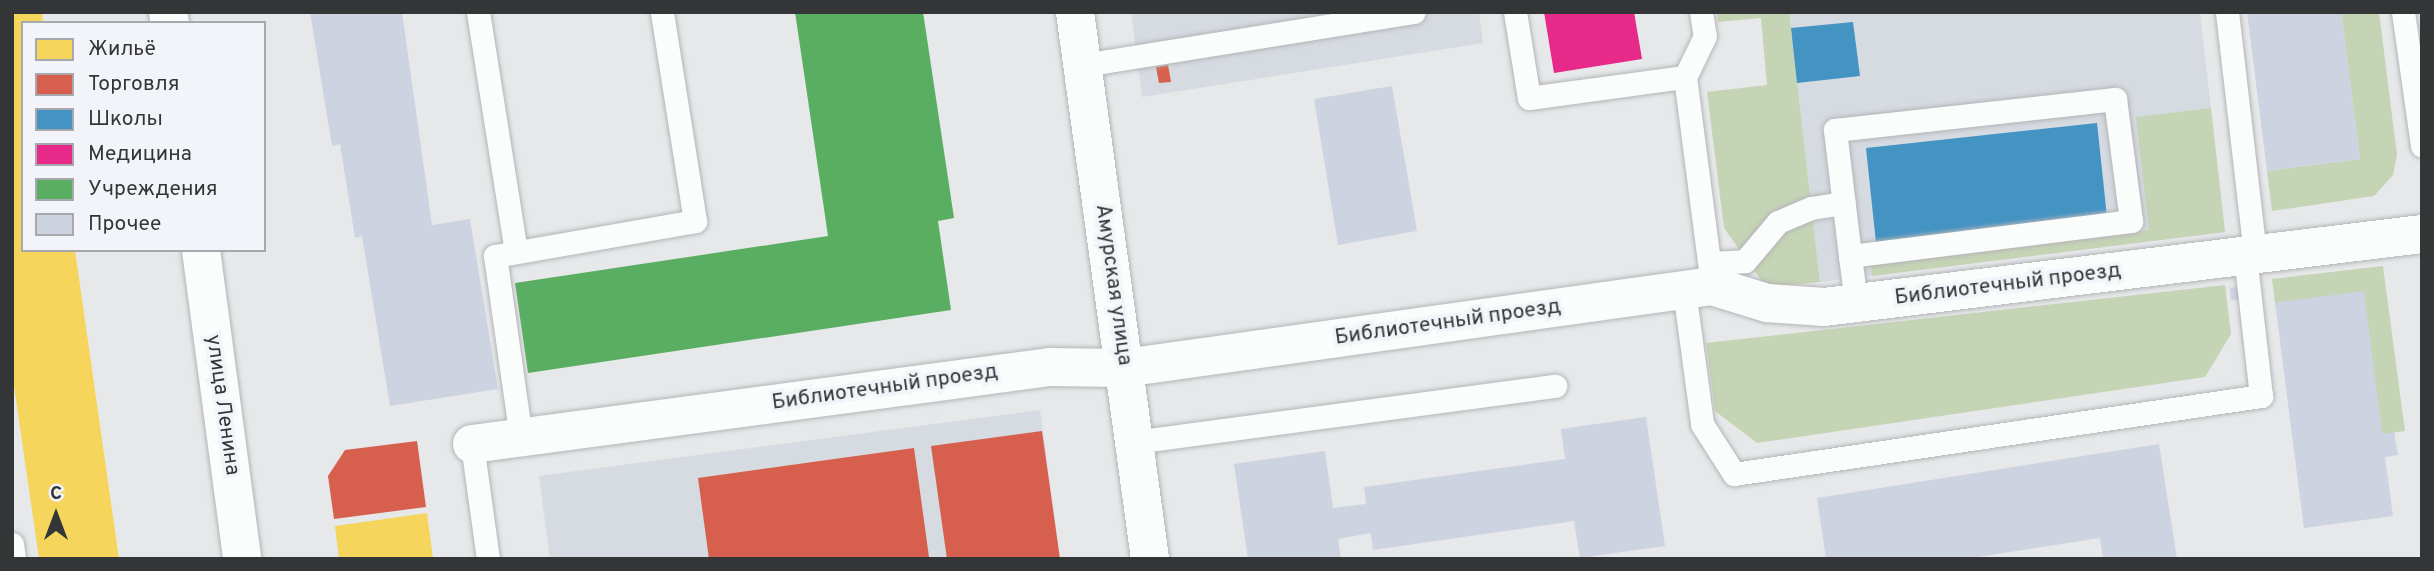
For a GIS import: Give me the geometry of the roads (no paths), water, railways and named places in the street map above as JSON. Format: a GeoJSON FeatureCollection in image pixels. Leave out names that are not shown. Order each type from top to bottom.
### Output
{"type":"FeatureCollection","features":[{"type":"Feature","properties":{"kind":"street","name":"Амурская улица"},"geometry":{"type":"LineString","coordinates":[[1075,12],[1150,559]]}},
{"type":"Feature","properties":{"kind":"street","name":"Библиотечный проезд"},"geometry":{"type":"LineString","coordinates":[[472,444],[1050,367],[1125,368],[1702,280],[1768,303],[1824,307],[2422,233]]}},
{"type":"Feature","properties":{"kind":"street","name":"улица Ленина"},"geometry":{"type":"LineString","coordinates":[[201,252],[242,559]]}},
{"type":"Feature","properties":{"kind":"lane"},"geometry":{"type":"LineString","coordinates":[[478,12],[516,252]]}},
{"type":"Feature","properties":{"kind":"lane"},"geometry":{"type":"LineString","coordinates":[[521,438],[495,256],[695,221],[662,12]]}},
{"type":"Feature","properties":{"kind":"lane"},"geometry":{"type":"LineString","coordinates":[[1083,65],[1414,12]]}},
{"type":"Feature","properties":{"kind":"lane"},"geometry":{"type":"LineString","coordinates":[[1515,12],[1529,98],[1685,77]]}},
{"type":"Feature","properties":{"kind":"lane"},"geometry":{"type":"LineString","coordinates":[[1701,12],[1704,36],[1685,77],[1702,280],[1702,424],[1734,474],[2261,396],[2227,12]]}},
{"type":"Feature","properties":{"kind":"lane"},"geometry":{"type":"LineString","coordinates":[[2403,12],[2422,146]]}},
{"type":"Feature","properties":{"kind":"lane"},"geometry":{"type":"LineString","coordinates":[[1850,256],[2131,220],[2115,99],[1835,130],[1850,256],[1856,303]]}},
{"type":"Feature","properties":{"kind":"lane"},"geometry":{"type":"LineString","coordinates":[[1702,280],[1745,261],[1778,222],[1811,208],[1844,203]]}},
{"type":"Feature","properties":{"kind":"lane"},"geometry":{"type":"LineString","coordinates":[[1134,442],[1555,386]]}},
{"type":"Feature","properties":{"kind":"lane"},"geometry":{"type":"LineString","coordinates":[[472,444],[488,559]]}},
{"type":"Feature","properties":{"kind":"lane"},"geometry":{"type":"LineString","coordinates":[[12,544],[15,559]]}}]}
